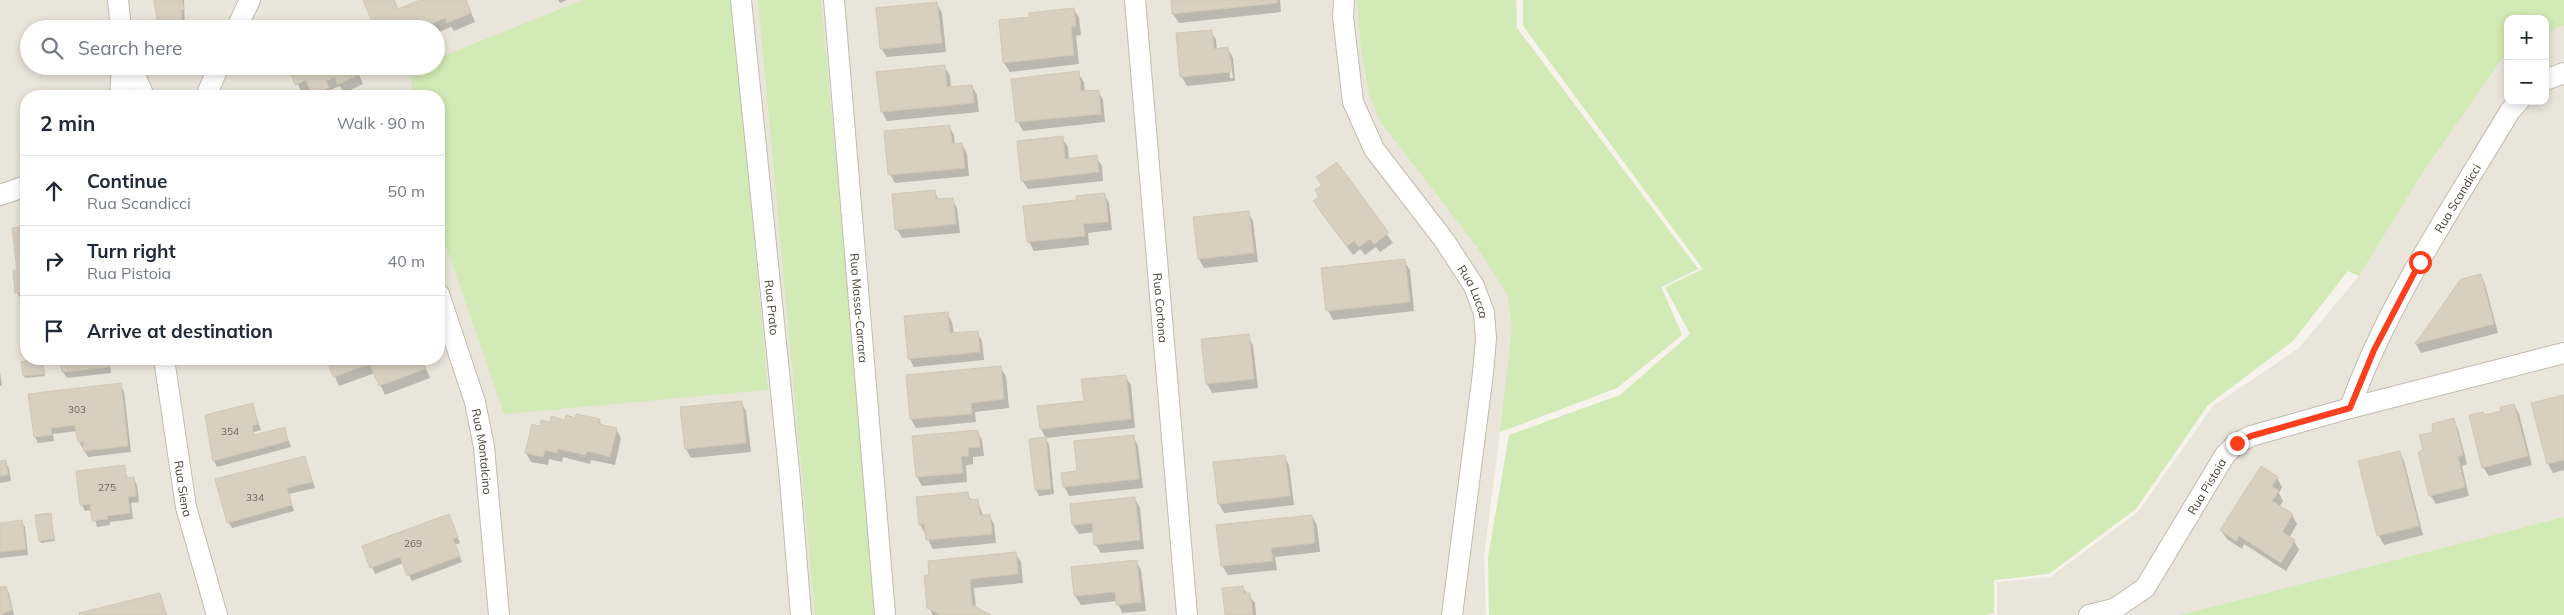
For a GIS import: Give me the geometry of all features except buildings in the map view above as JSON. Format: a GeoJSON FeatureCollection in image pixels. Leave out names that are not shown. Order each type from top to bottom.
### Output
{"type":"FeatureCollection","features":[{"type":"Feature","properties":{"kind":"street"},"geometry":{"type":"LineString","coordinates":[[118,0],[120,20]]}},
{"type":"Feature","properties":{"kind":"street"},"geometry":{"type":"LineString","coordinates":[[240,20],[250,0]]}},
{"type":"Feature","properties":{"kind":"street","name":"Rua Prato"},"geometry":{"type":"LineString","coordinates":[[741,0],[790,480],[801,615]]}},
{"type":"Feature","properties":{"kind":"street","name":"Rua Massa-Carrara"},"geometry":{"type":"LineString","coordinates":[[834,0],[884,615]]}},
{"type":"Feature","properties":{"kind":"street","name":"Rua Cortona"},"geometry":{"type":"LineString","coordinates":[[1135,0],[1187,615]]}},
{"type":"Feature","properties":{"kind":"street","name":"Rua Lucca"},"geometry":{"type":"LineString","coordinates":[[1344,0],[1343,17],[1353,102],[1374,149],[1444,240],[1474,286],[1484,313],[1486,338],[1483,373],[1452,615]]}},
{"type":"Feature","properties":{"kind":"street"},"geometry":{"type":"LineString","coordinates":[[2549,79],[2564,73]]}},
{"type":"Feature","properties":{"kind":"street"},"geometry":{"type":"LineString","coordinates":[[120,90],[121,75]]}},
{"type":"Feature","properties":{"kind":"street"},"geometry":{"type":"LineString","coordinates":[[136,75],[142,90]]}},
{"type":"Feature","properties":{"kind":"street","name":"Rua Scandicci"},"geometry":{"type":"LineString","coordinates":[[2350,408],[2374,350],[2420,262],[2515,105]]}},
{"type":"Feature","properties":{"kind":"street"},"geometry":{"type":"LineString","coordinates":[[0,196],[20,189]]}},
{"type":"Feature","properties":{"kind":"street","name":"Rua Montalcino"},"geometry":{"type":"LineString","coordinates":[[445,312],[477,411],[484,448],[499,615]]}},
{"type":"Feature","properties":{"kind":"street","name":"Rua Pistoia"},"geometry":{"type":"LineString","coordinates":[[2089,615],[2114,609],[2145,588],[2225,455],[2237,443],[2251,436],[2350,408],[2564,353]]}},
{"type":"Feature","properties":{"kind":"street","name":"Rua Siena"},"geometry":{"type":"LineString","coordinates":[[165,365],[186,507],[217,615]]}},
{"type":"Feature","properties":{"kind":"shaded area"},"geometry":{"type":"Polygon","coordinates":[[[0,0],[1516,0],[1517,28],[1698,269],[1661,287],[1682,335],[1617,388],[1500,432],[1484,557],[1486,615],[0,615],[0,0]]]}},
{"type":"Feature","properties":{"kind":"shaded area"},"geometry":{"type":"Polygon","coordinates":[[[2564,25],[2564,517],[2179,615],[1997,615],[1997,582],[2050,577],[2138,512],[2213,406],[2299,348],[2359,276],[2426,168],[2502,59],[2504,58],[2504,105],[2549,105],[2549,32],[2564,25]]]}},
{"type":"Feature","properties":{"kind":"green space"},"geometry":{"type":"Polygon","coordinates":[[[583,0],[732,0],[768,390],[504,414],[445,243],[445,90],[413,90],[410,75],[445,75],[445,55],[583,0]]]}},
{"type":"Feature","properties":{"kind":"green space"},"geometry":{"type":"Polygon","coordinates":[[[758,0],[821,0],[878,615],[815,615],[758,0]]]}},
{"type":"Feature","properties":{"kind":"green space"},"geometry":{"type":"Polygon","coordinates":[[[1357,0],[1516,0],[1517,28],[1698,269],[1661,287],[1682,335],[1617,388],[1500,432],[1512,328],[1507,294],[1477,247],[1380,121],[1369,95],[1360,41],[1357,0]]]}},
{"type":"Feature","properties":{"kind":"green space"},"geometry":{"type":"Polygon","coordinates":[[[1523,0],[2564,0],[2564,25],[2549,32],[2549,15],[2504,15],[2504,58],[2426,168],[2359,276],[2348,271],[2293,341],[2208,405],[2136,509],[2049,574],[1994,580],[1994,613],[1986,615],[1489,615],[1488,557],[1509,435],[1620,395],[1690,334],[1665,287],[1703,269],[1523,26],[1523,0]]]}},
{"type":"Feature","properties":{"kind":"green space"},"geometry":{"type":"Polygon","coordinates":[[[2564,517],[2564,615],[2179,615],[2564,517]]]}},
{"type":"Feature","properties":{"kind":"route"},"geometry":{"type":"LineString","coordinates":[[2237,443],[2251,436],[2350,408],[2360,377],[2420,262]]}}]}
